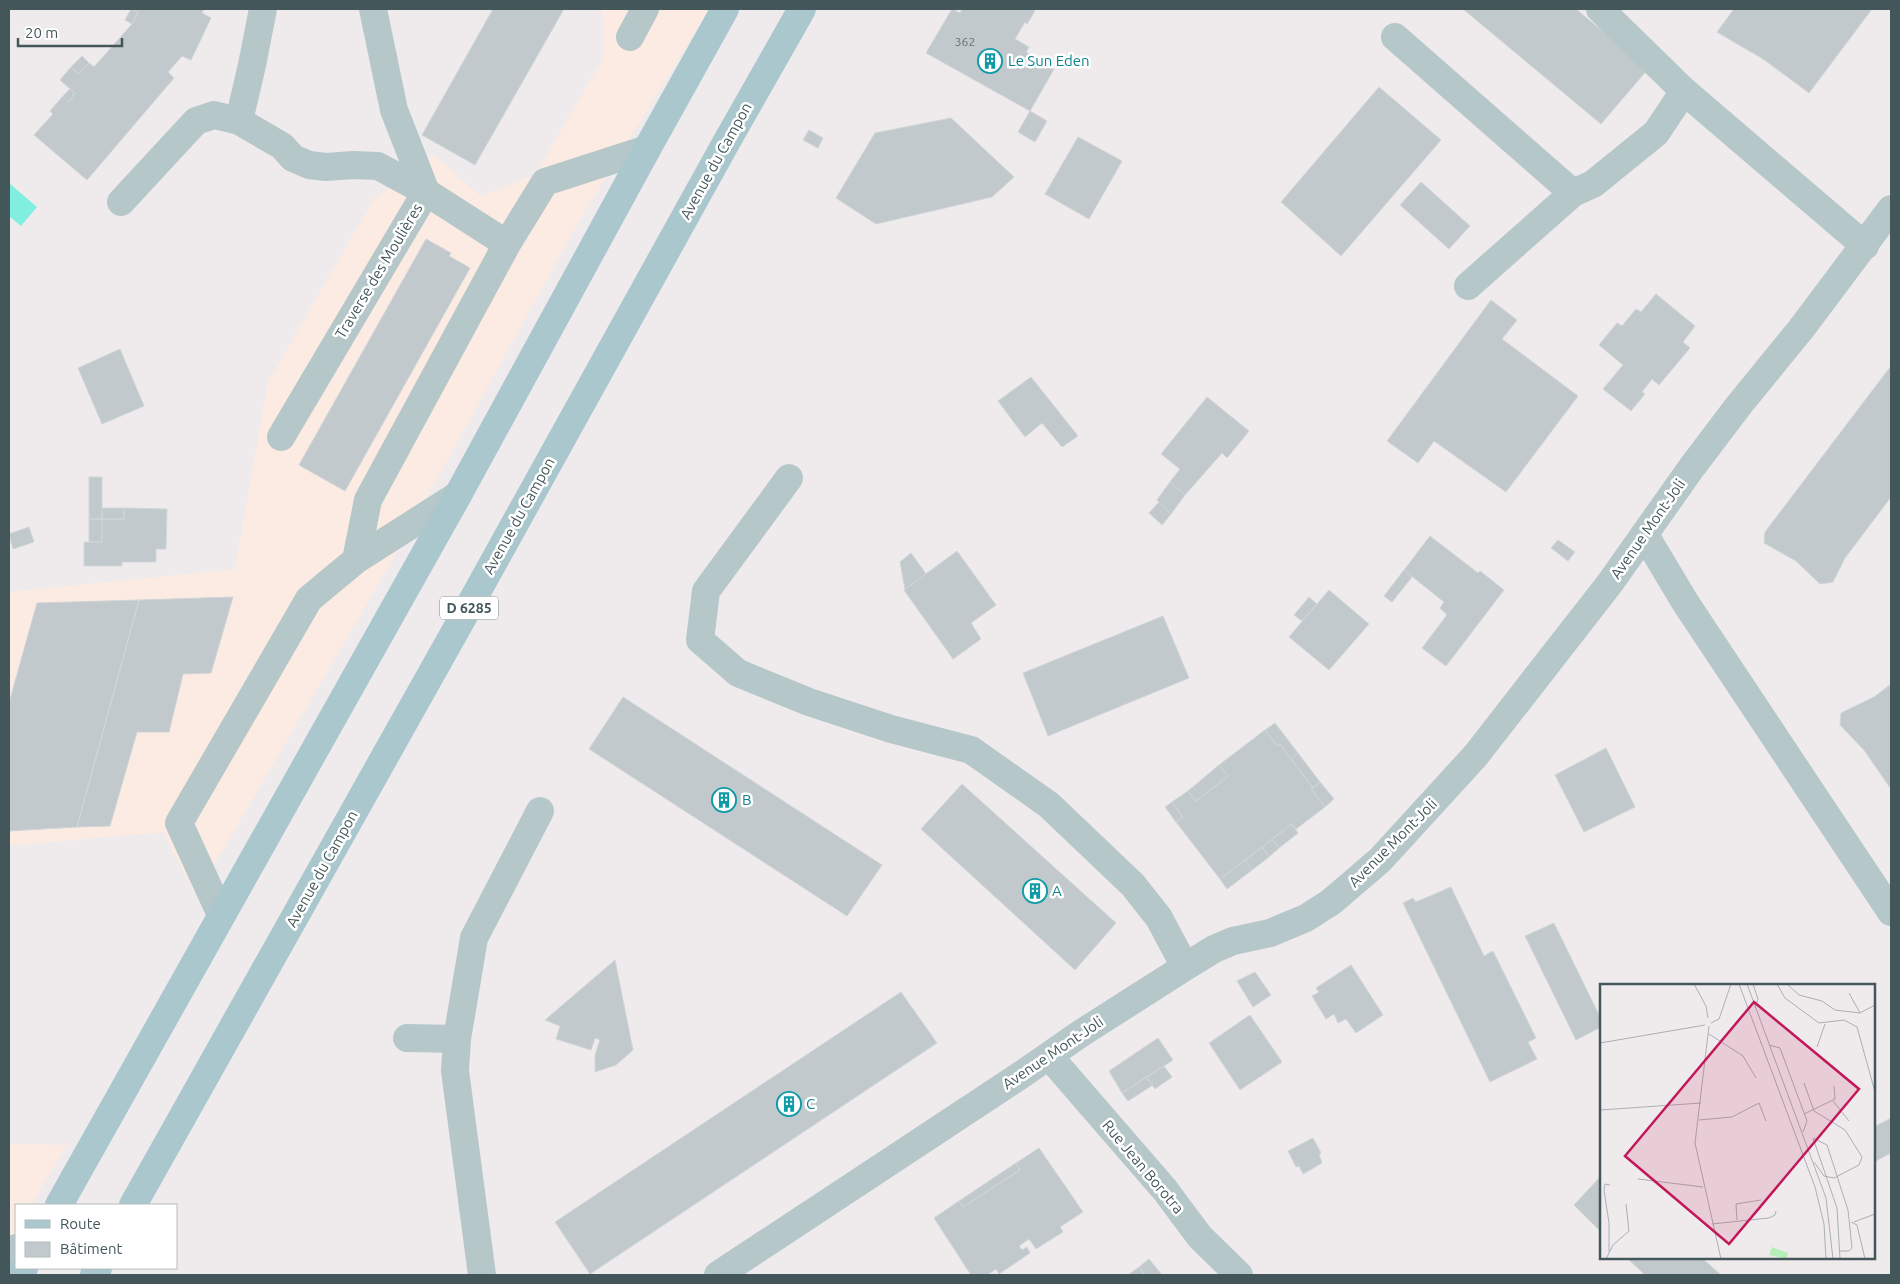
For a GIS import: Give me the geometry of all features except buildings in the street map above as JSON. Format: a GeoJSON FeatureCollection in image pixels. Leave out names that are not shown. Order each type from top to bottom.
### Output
{"type":"FeatureCollection","features":[{"type":"Feature","properties":{"kind":"main road"},"geometry":{"type":"LineString","coordinates":[[60,1204],[458,495],[725,9]]}},
{"type":"Feature","properties":{"kind":"main road","name":"Avenue du Campon"},"geometry":{"type":"LineString","coordinates":[[134,1204],[802,9]]}},
{"type":"Feature","properties":{"kind":"street"},"geometry":{"type":"LineString","coordinates":[[239,121],[263,9]]}},
{"type":"Feature","properties":{"kind":"street","name":"Traverse des Moulières"},"geometry":{"type":"LineString","coordinates":[[281,437],[426,192],[394,110],[373,9]]}},
{"type":"Feature","properties":{"kind":"street"},"geometry":{"type":"LineString","coordinates":[[623,9],[630,37],[645,9]]}},
{"type":"Feature","properties":{"kind":"street"},"geometry":{"type":"LineString","coordinates":[[1600,9],[1684,91],[1865,246]]}},
{"type":"Feature","properties":{"kind":"street"},"geometry":{"type":"LineString","coordinates":[[1395,37],[1573,193]]}},
{"type":"Feature","properties":{"kind":"street"},"geometry":{"type":"LineString","coordinates":[[1468,286],[1573,193],[1593,184],[1656,133],[1684,91]]}},
{"type":"Feature","properties":{"kind":"street"},"geometry":{"type":"LineString","coordinates":[[121,202],[196,120],[214,115],[239,121],[282,146],[293,158],[309,165],[326,167],[378,166],[426,192],[507,244]]}},
{"type":"Feature","properties":{"kind":"street"},"geometry":{"type":"LineString","coordinates":[[356,560],[368,500],[507,244],[545,182],[647,149]]}},
{"type":"Feature","properties":{"kind":"street","name":"Avenue Mont-Joli"},"geometry":{"type":"LineString","coordinates":[[718,1275],[1184,967],[1214,949],[1233,941],[1270,933],[1306,918],[1331,902],[1380,860],[1476,755],[1610,583],[1692,467],[1865,246],[1891,209]]}},
{"type":"Feature","properties":{"kind":"street"},"geometry":{"type":"LineString","coordinates":[[789,478],[706,590],[700,640],[738,673],[809,702],[891,729],[971,750],[1049,805],[1133,885],[1159,918],[1184,967]]}},
{"type":"Feature","properties":{"kind":"street"},"geometry":{"type":"LineString","coordinates":[[221,915],[179,823],[308,599],[356,560],[458,495]]}},
{"type":"Feature","properties":{"kind":"street"},"geometry":{"type":"LineString","coordinates":[[1645,535],[1685,602],[1891,912]]}},
{"type":"Feature","properties":{"kind":"street"},"geometry":{"type":"LineString","coordinates":[[482,1275],[455,1071],[457,1039],[474,938],[540,811]]}},
{"type":"Feature","properties":{"kind":"street"},"geometry":{"type":"LineString","coordinates":[[407,1038],[457,1039]]}},
{"type":"Feature","properties":{"kind":"street","name":"Rue Jean Borotra"},"geometry":{"type":"LineString","coordinates":[[1049,1056],[1165,1190],[1200,1236],[1239,1275]]}},
{"type":"Feature","properties":{"kind":"shaded area"},"geometry":{"type":"Polygon","coordinates":[[[601,9],[709,9],[579,221],[390,564],[196,896],[163,832],[9,846],[9,592],[235,569],[268,382],[374,199],[434,155],[480,196],[535,175],[604,57],[604,23],[601,9]]]}},
{"type":"Feature","properties":{"kind":"shaded area"},"geometry":{"type":"Polygon","coordinates":[[[9,183],[37,207],[21,226],[9,216],[9,183]]]}},
{"type":"Feature","properties":{"kind":"shaded area"},"geometry":{"type":"Polygon","coordinates":[[[9,1144],[67,1145],[32,1204],[15,1204],[15,1232],[9,1243],[9,1144]]]}},
{"type":"Feature","properties":{"kind":"place","name":"Le Sun Eden"},"geometry":{"type":"Point","coordinates":[990,61]}},
{"type":"Feature","properties":{"kind":"place","name":"B"},"geometry":{"type":"Point","coordinates":[724,800]}},
{"type":"Feature","properties":{"kind":"place","name":"A"},"geometry":{"type":"Point","coordinates":[1035,891]}},
{"type":"Feature","properties":{"kind":"place","name":"C"},"geometry":{"type":"Point","coordinates":[789,1104]}}]}
